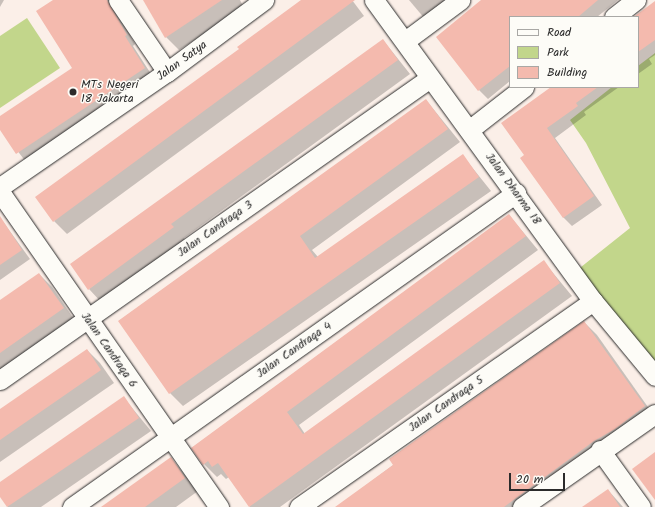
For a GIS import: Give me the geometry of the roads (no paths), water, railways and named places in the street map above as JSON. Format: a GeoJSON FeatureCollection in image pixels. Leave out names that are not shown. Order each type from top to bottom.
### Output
{"type":"FeatureCollection","features":[{"type":"Feature","properties":{"kind":"street"},"geometry":{"type":"LineString","coordinates":[[118,0],[167,72]]}},
{"type":"Feature","properties":{"kind":"street","name":"Jalan Dharma 18"},"geometry":{"type":"LineString","coordinates":[[374,0],[516,193],[593,301],[655,376]]}},
{"type":"Feature","properties":{"kind":"street"},"geometry":{"type":"LineString","coordinates":[[405,41],[460,0]]}},
{"type":"Feature","properties":{"kind":"street"},"geometry":{"type":"LineString","coordinates":[[615,16],[636,0]]}},
{"type":"Feature","properties":{"kind":"street","name":"Jalan Satya"},"geometry":{"type":"LineString","coordinates":[[0,187],[167,72],[255,3]]}},
{"type":"Feature","properties":{"kind":"street","name":"Jalan Candraqa 3"},"geometry":{"type":"LineString","coordinates":[[0,380],[430,78]]}},
{"type":"Feature","properties":{"kind":"street"},"geometry":{"type":"LineString","coordinates":[[469,130],[523,88]]}},
{"type":"Feature","properties":{"kind":"street","name":"Jalan Candraqa 6"},"geometry":{"type":"LineString","coordinates":[[0,192],[219,507]]}},
{"type":"Feature","properties":{"kind":"street","name":"Jalan Candraqa 4"},"geometry":{"type":"LineString","coordinates":[[72,507],[516,193]]}},
{"type":"Feature","properties":{"kind":"street","name":"Jalan Candraqa 5"},"geometry":{"type":"LineString","coordinates":[[299,507],[593,301]]}},
{"type":"Feature","properties":{"kind":"street"},"geometry":{"type":"LineString","coordinates":[[522,507],[600,450],[655,414]]}},
{"type":"Feature","properties":{"kind":"street"},"geometry":{"type":"LineString","coordinates":[[600,450],[641,507]]}},
{"type":"Feature","properties":{"kind":"place","name":"MTs Negeri 18 Jakarta"},"geometry":{"type":"Point","coordinates":[73,92]}}]}
